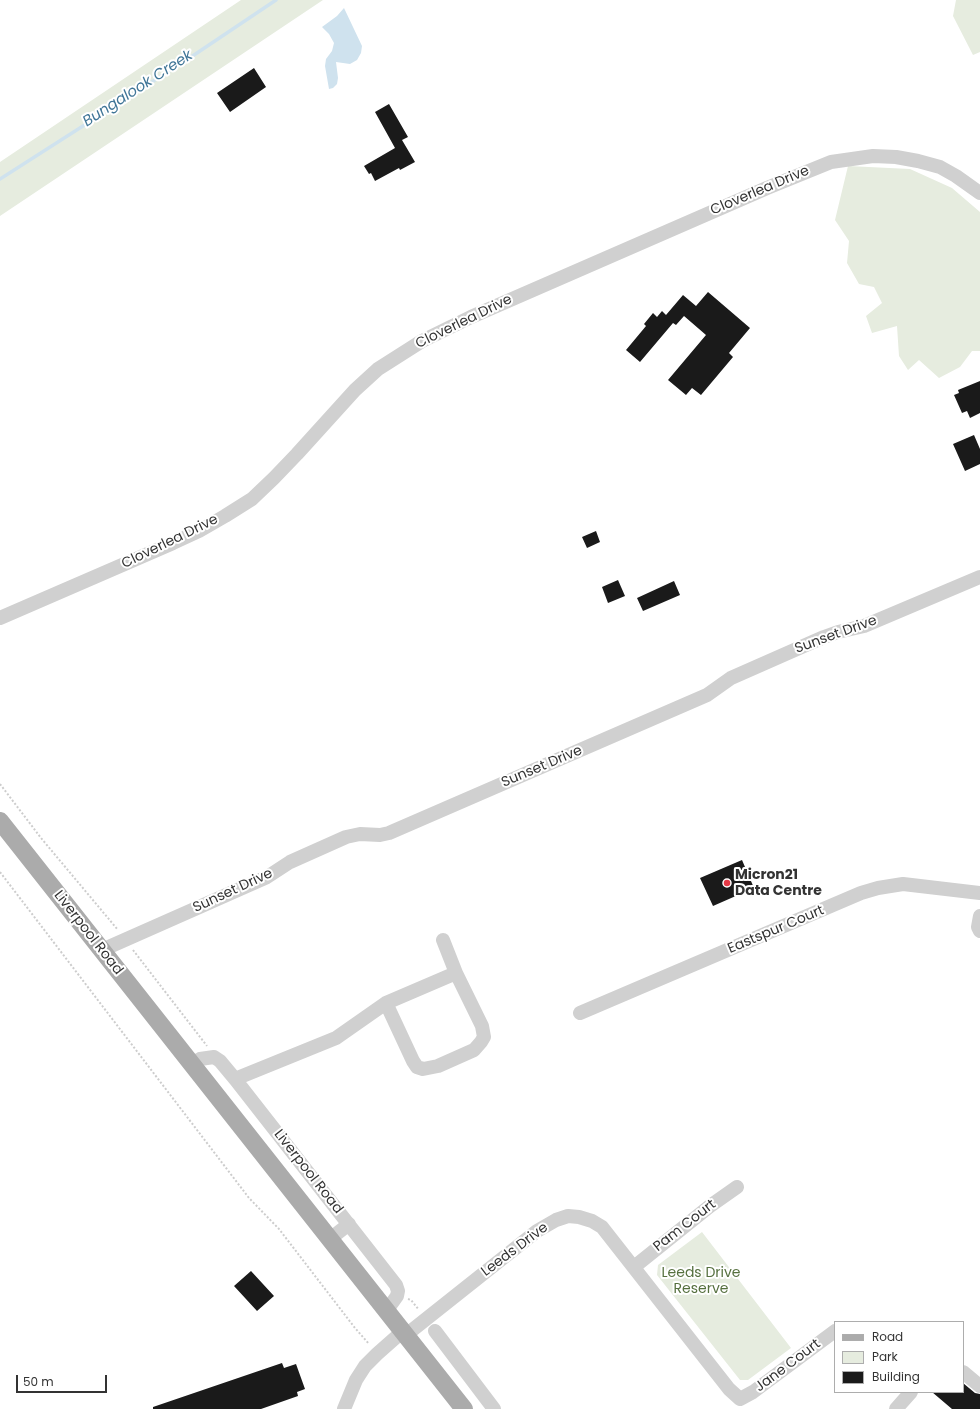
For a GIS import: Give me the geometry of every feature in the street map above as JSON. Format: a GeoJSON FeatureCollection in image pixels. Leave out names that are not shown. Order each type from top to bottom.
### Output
{"type":"FeatureCollection","features":[{"type":"Feature","properties":{"kind":"main road","name":"Liverpool Road"},"geometry":{"type":"LineString","coordinates":[[0,821],[464,1409]]}},
{"type":"Feature","properties":{"kind":"street","name":"Cloverlea Drive"},"geometry":{"type":"LineString","coordinates":[[0,618],[180,540],[232,512],[252,498],[274,478],[355,390],[378,369],[422,341],[470,317],[760,191],[831,162],[873,156],[896,157],[918,161],[940,167],[980,192]]}},
{"type":"Feature","properties":{"kind":"street","name":"Sunset Drive"},"geometry":{"type":"LineString","coordinates":[[102,950],[268,877],[290,862],[346,837],[360,834],[380,835],[389,833],[706,696],[731,678],[824,637],[864,626],[980,577]]}},
{"type":"Feature","properties":{"kind":"street","name":"Eastspur Court"},"geometry":{"type":"LineString","coordinates":[[580,1013],[861,893],[878,888],[903,884],[980,893]]}},
{"type":"Feature","properties":{"kind":"street"},"geometry":{"type":"LineString","coordinates":[[980,916],[978,927],[980,931]]}},
{"type":"Feature","properties":{"kind":"street"},"geometry":{"type":"LineString","coordinates":[[386,1003],[412,1061],[417,1067],[423,1070],[430,1068],[474,1050],[484,1037],[482,1026],[456,973],[443,940]]}},
{"type":"Feature","properties":{"kind":"street"},"geometry":{"type":"LineString","coordinates":[[235,1080],[336,1038],[386,1003],[456,973]]}},
{"type":"Feature","properties":{"kind":"street"},"geometry":{"type":"LineString","coordinates":[[191,1064],[200,1059],[214,1057]]}},
{"type":"Feature","properties":{"kind":"street","name":"Liverpool Road"},"geometry":{"type":"LineString","coordinates":[[214,1057],[235,1080],[396,1285],[398,1291],[397,1296],[387,1310]]}},
{"type":"Feature","properties":{"kind":"street","name":"Pam Court"},"geometry":{"type":"LineString","coordinates":[[634,1267],[710,1206],[737,1187]]}},
{"type":"Feature","properties":{"kind":"street","name":"Leeds Drive"},"geometry":{"type":"LineString","coordinates":[[343,1406],[365,1366],[377,1354],[537,1231],[556,1220],[568,1216],[579,1216],[602,1227],[730,1389],[740,1404]]}},
{"type":"Feature","properties":{"kind":"street"},"geometry":{"type":"LineString","coordinates":[[330,1239],[349,1224]]}},
{"type":"Feature","properties":{"kind":"street"},"geometry":{"type":"LineString","coordinates":[[435,1331],[494,1409]]}},
{"type":"Feature","properties":{"kind":"street","name":"Jane Court"},"geometry":{"type":"LineString","coordinates":[[740,1404],[753,1392],[834,1332]]}},
{"type":"Feature","properties":{"kind":"street"},"geometry":{"type":"LineString","coordinates":[[964,1373],[980,1386]]}},
{"type":"Feature","properties":{"kind":"street"},"geometry":{"type":"LineString","coordinates":[[896,1409],[910,1393]]}},
{"type":"Feature","properties":{"kind":"street"},"geometry":{"type":"LineString","coordinates":[[906,1409],[919,1393]]}},
{"type":"Feature","properties":{"kind":"path"},"geometry":{"type":"LineString","coordinates":[[0,784],[41,838],[125,939],[210,1049],[214,1057]]}},
{"type":"Feature","properties":{"kind":"path"},"geometry":{"type":"LineString","coordinates":[[0,872],[249,1198],[279,1229],[355,1328],[377,1354]]}},
{"type":"Feature","properties":{"kind":"green space"},"geometry":{"type":"Polygon","coordinates":[[[241,0],[323,0],[0,216],[0,162],[241,0]]]}},
{"type":"Feature","properties":{"kind":"green space"},"geometry":{"type":"Polygon","coordinates":[[[956,0],[980,0],[980,52],[973,55],[953,16],[956,0]]]}},
{"type":"Feature","properties":{"kind":"green space"},"geometry":{"type":"Polygon","coordinates":[[[848,166],[910,169],[952,188],[980,212],[980,351],[972,351],[960,367],[939,378],[919,360],[908,370],[899,356],[897,326],[872,333],[866,316],[882,303],[874,287],[859,284],[847,263],[849,241],[835,220],[848,166]]]}},
{"type":"Feature","properties":{"kind":"green space","name":"Leeds Drive Reserve"},"geometry":{"type":"Polygon","coordinates":[[[702,1232],[791,1348],[748,1380],[740,1380],[657,1275],[658,1265],[702,1232]]]}},
{"type":"Feature","properties":{"kind":"water"},"geometry":{"type":"Polygon","coordinates":[[[344,8],[362,46],[361,53],[357,60],[350,64],[336,62],[338,78],[337,84],[333,88],[329,89],[325,66],[326,59],[332,51],[334,43],[329,34],[322,27],[337,16],[344,8]]]}},
{"type":"Feature","properties":{"kind":"building"},"geometry":{"type":"Polygon","coordinates":[[[254,68],[266,87],[230,112],[217,93],[254,68]]]}},
{"type":"Feature","properties":{"kind":"building"},"geometry":{"type":"Polygon","coordinates":[[[389,104],[408,137],[402,140],[415,162],[400,170],[399,168],[375,181],[371,173],[369,174],[364,166],[395,148],[375,112],[389,104]]]}},
{"type":"Feature","properties":{"kind":"building"},"geometry":{"type":"Polygon","coordinates":[[[708,292],[750,328],[729,353],[733,357],[701,395],[692,388],[686,395],[668,380],[706,335],[684,316],[676,325],[673,323],[640,362],[626,350],[646,326],[644,324],[653,313],[657,317],[662,311],[666,315],[683,295],[696,306],[708,292]]]}},
{"type":"Feature","properties":{"kind":"building"},"geometry":{"type":"Polygon","coordinates":[[[980,381],[980,413],[970,418],[967,411],[962,413],[954,395],[959,393],[958,390],[980,381]]]}},
{"type":"Feature","properties":{"kind":"building"},"geometry":{"type":"Polygon","coordinates":[[[974,435],[980,449],[980,464],[965,471],[953,444],[974,435]]]}},
{"type":"Feature","properties":{"kind":"building"},"geometry":{"type":"Polygon","coordinates":[[[596,531],[600,542],[587,548],[582,537],[596,531]]]}},
{"type":"Feature","properties":{"kind":"building"},"geometry":{"type":"Polygon","coordinates":[[[618,580],[625,596],[608,603],[602,587],[618,580]]]}},
{"type":"Feature","properties":{"kind":"building"},"geometry":{"type":"Polygon","coordinates":[[[674,581],[680,595],[643,611],[637,598],[674,581]]]}},
{"type":"Feature","properties":{"kind":"building","name":"Micron21 Data Centre"},"geometry":{"type":"Polygon","coordinates":[[[742,860],[754,888],[713,906],[700,878],[742,860]]]}},
{"type":"Feature","properties":{"kind":"building"},"geometry":{"type":"Polygon","coordinates":[[[251,1271],[274,1296],[257,1311],[234,1286],[251,1271]]]}},
{"type":"Feature","properties":{"kind":"building"},"geometry":{"type":"Polygon","coordinates":[[[282,1363],[284,1368],[296,1364],[305,1389],[297,1392],[298,1396],[261,1409],[153,1409],[153,1407],[282,1363]]]}},
{"type":"Feature","properties":{"kind":"building"},"geometry":{"type":"Polygon","coordinates":[[[964,1384],[975,1393],[980,1394],[980,1409],[952,1409],[933,1393],[964,1393],[964,1384]]]}},
{"type":"Feature","properties":{"kind":"waterway","name":"Bungalook Creek"},"geometry":{"type":"LineString","coordinates":[[0,179],[194,55],[276,0]]}},
{"type":"Feature","properties":{"kind":"place","name":"Micron21 Data Centre"},"geometry":{"type":"Point","coordinates":[727,883]}}]}
